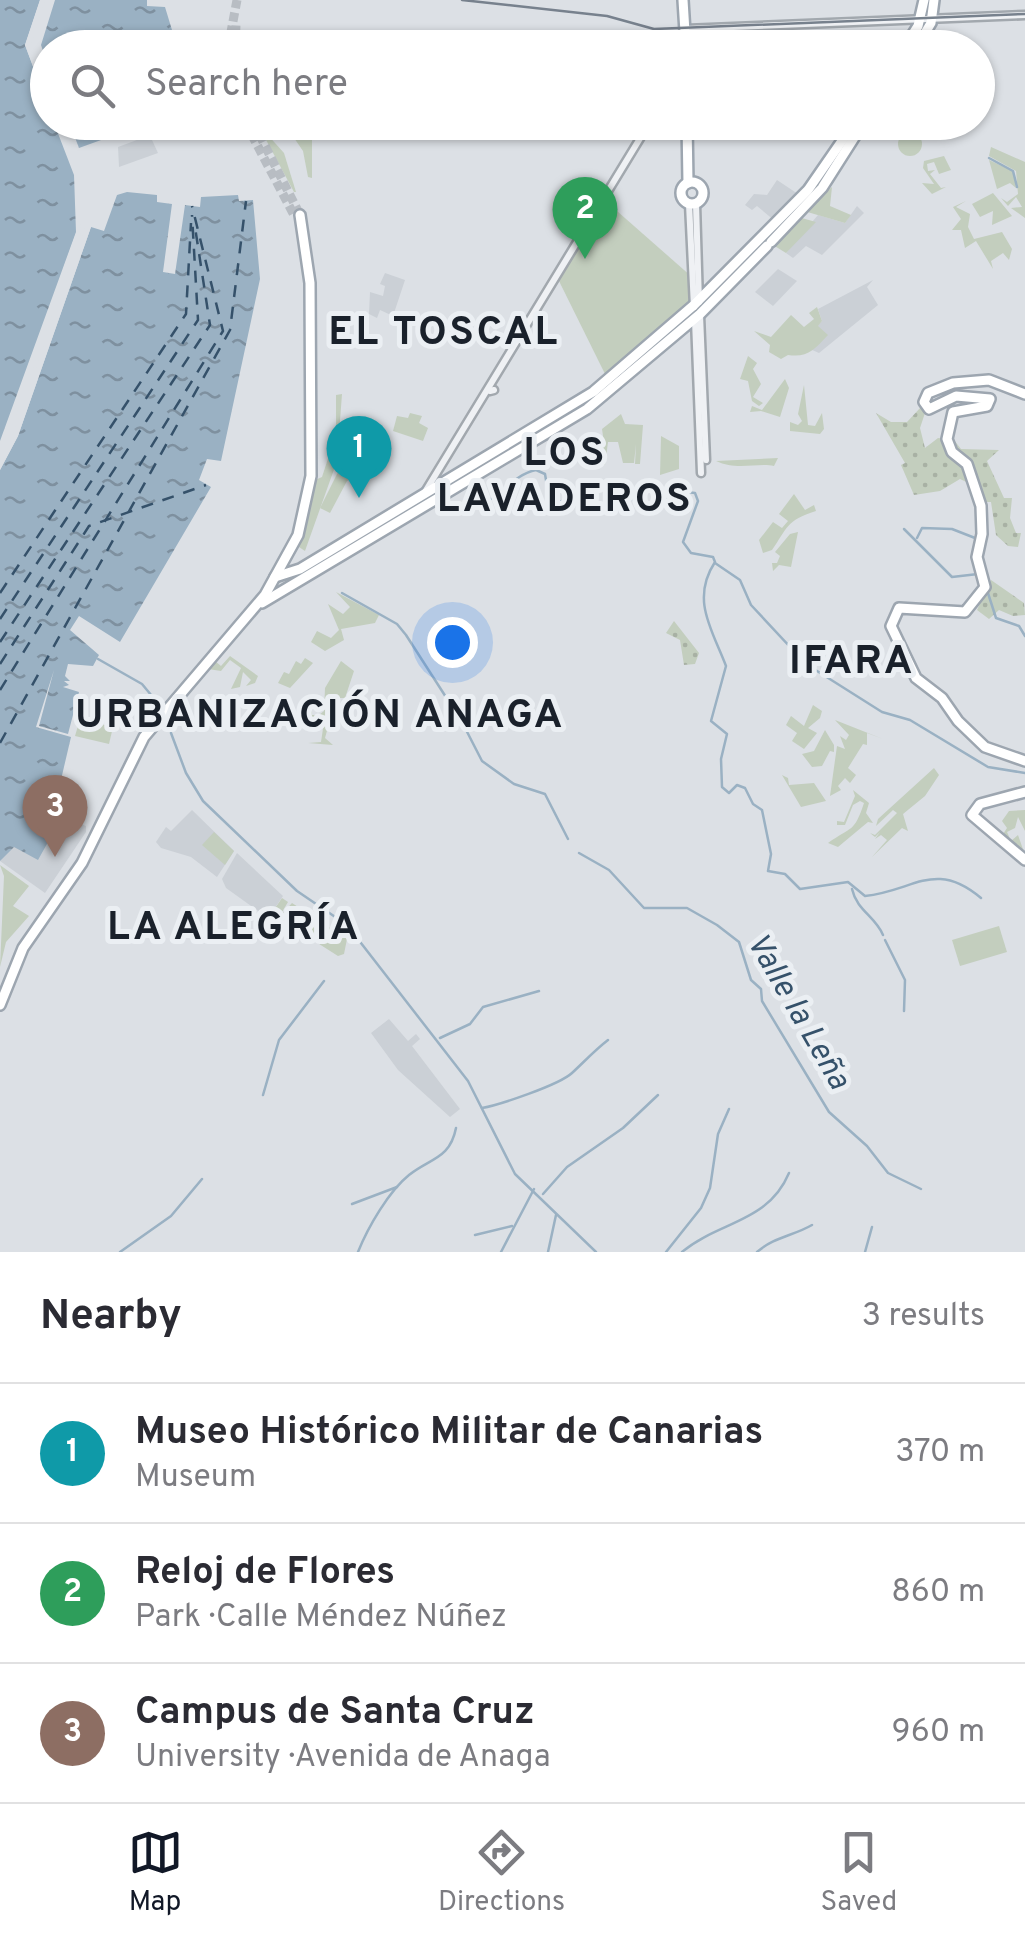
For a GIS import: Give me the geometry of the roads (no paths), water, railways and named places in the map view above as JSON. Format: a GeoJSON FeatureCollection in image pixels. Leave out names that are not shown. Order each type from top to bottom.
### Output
{"type":"FeatureCollection","features":[{"type":"Feature","properties":{"kind":"main road"},"geometry":{"type":"LineString","coordinates":[[683,0],[685,30]]}},
{"type":"Feature","properties":{"kind":"main road"},"geometry":{"type":"LineString","coordinates":[[914,30],[924,0]]}},
{"type":"Feature","properties":{"kind":"main road"},"geometry":{"type":"LineString","coordinates":[[926,30],[934,0]]}},
{"type":"Feature","properties":{"kind":"main road"},"geometry":{"type":"LineString","coordinates":[[690,140],[692,183],[703,193],[692,204],[681,193],[692,183]]}},
{"type":"Feature","properties":{"kind":"main road"},"geometry":{"type":"LineString","coordinates":[[148,732],[276,575],[300,569],[497,458],[609,385],[714,292],[808,190],[843,140]]}},
{"type":"Feature","properties":{"kind":"main road"},"geometry":{"type":"LineString","coordinates":[[714,292],[820,192],[854,140]]}},
{"type":"Feature","properties":{"kind":"main road"},"geometry":{"type":"LineString","coordinates":[[268,596],[302,521],[311,476],[309,283],[297,216]]}},
{"type":"Feature","properties":{"kind":"main road"},"geometry":{"type":"LineString","coordinates":[[1025,394],[994,380],[953,383],[928,393],[924,402],[929,408],[956,396],[986,396],[990,401],[986,406],[967,406],[953,412],[946,438],[952,452],[967,464],[980,502],[982,534],[977,557],[984,587],[966,612],[899,608],[891,626],[916,678],[942,698],[958,721],[985,747],[1025,761]]}},
{"type":"Feature","properties":{"kind":"main road"},"geometry":{"type":"LineString","coordinates":[[0,1004],[22,948],[82,864],[148,732],[171,701],[268,596],[425,499]]}},
{"type":"Feature","properties":{"kind":"main road"},"geometry":{"type":"LineString","coordinates":[[226,641],[237,623]]}},
{"type":"Feature","properties":{"kind":"main road"},"geometry":{"type":"LineString","coordinates":[[1025,792],[977,806],[972,814],[978,824],[1025,860]]}},
{"type":"Feature","properties":{"kind":"street"},"geometry":{"type":"LineString","coordinates":[[685,30],[1025,15]]}},
{"type":"Feature","properties":{"kind":"street"},"geometry":{"type":"LineString","coordinates":[[425,499],[639,140]]}},
{"type":"Feature","properties":{"kind":"street"},"geometry":{"type":"LineString","coordinates":[[692,204],[706,460]]}},
{"type":"Feature","properties":{"kind":"street"},"geometry":{"type":"LineString","coordinates":[[697,309],[701,473]]}},
{"type":"Feature","properties":{"kind":"water"},"geometry":{"type":"Polygon","coordinates":[[[0,0],[40,0],[25,45],[30,58],[30,140],[61,140],[74,175],[76,232],[0,441],[0,0]]]}},
{"type":"Feature","properties":{"kind":"water"},"geometry":{"type":"Polygon","coordinates":[[[55,0],[147,0],[147,6],[165,7],[172,30],[46,30],[55,0]]]}},
{"type":"Feature","properties":{"kind":"water"},"geometry":{"type":"Polygon","coordinates":[[[76,140],[101,140],[79,148],[76,140]]]}},
{"type":"Feature","properties":{"kind":"water"},"geometry":{"type":"Polygon","coordinates":[[[117,195],[157,195],[157,202],[172,204],[163,272],[175,274],[185,205],[200,207],[201,197],[238,195],[239,201],[253,200],[260,279],[221,461],[207,459],[199,480],[211,487],[120,642],[79,616],[70,630],[99,655],[93,666],[68,664],[65,676],[70,681],[64,681],[69,685],[63,687],[79,692],[68,734],[39,726],[54,670],[36,727],[71,737],[56,801],[62,817],[38,860],[14,847],[0,861],[0,470],[18,436],[91,227],[104,231],[117,195]]]}},
{"type":"Feature","properties":{"kind":"waterway"},"geometry":{"type":"LineString","coordinates":[[989,158],[1013,171],[1017,187]]}},
{"type":"Feature","properties":{"kind":"waterway"},"geometry":{"type":"LineString","coordinates":[[459,508],[478,507],[516,479],[536,470],[545,474],[548,492],[558,503],[596,484],[654,508],[686,492],[695,493],[698,501],[683,542],[691,553],[713,557],[715,562],[704,589],[704,602],[726,666],[711,721],[727,734],[721,759],[722,787],[729,793],[737,785],[745,788],[753,804],[762,810],[771,854],[768,871],[785,874],[800,889],[848,882],[865,896],[937,879],[965,887],[981,898]]}},
{"type":"Feature","properties":{"kind":"waterway"},"geometry":{"type":"LineString","coordinates":[[917,538],[922,528],[952,529],[975,538]]}},
{"type":"Feature","properties":{"kind":"waterway"},"geometry":{"type":"LineString","coordinates":[[904,529],[952,577],[978,574]]}},
{"type":"Feature","properties":{"kind":"waterway"},"geometry":{"type":"LineString","coordinates":[[715,563],[740,580],[751,605],[806,664],[882,712],[910,720],[988,767],[1025,773]]}},
{"type":"Feature","properties":{"kind":"waterway"},"geometry":{"type":"LineString","coordinates":[[987,590],[996,618],[1019,626],[1025,636]]}},
{"type":"Feature","properties":{"kind":"waterway","name":"Valle la Leña"},"geometry":{"type":"LineString","coordinates":[[342,593],[397,624],[462,722],[482,761],[514,784],[545,794],[568,839]]}},
{"type":"Feature","properties":{"kind":"waterway"},"geometry":{"type":"LineString","coordinates":[[98,659],[142,684],[161,707]]}},
{"type":"Feature","properties":{"kind":"waterway"},"geometry":{"type":"LineString","coordinates":[[171,733],[186,773],[203,801],[297,891],[347,925],[468,1081],[515,1174],[596,1252]]}},
{"type":"Feature","properties":{"kind":"waterway","name":"Valle la Leña"},"geometry":{"type":"LineString","coordinates":[[579,853],[609,870],[644,908],[687,908],[739,942],[751,980],[761,989],[762,1001],[829,1112],[867,1146],[888,1173],[921,1189]]}},
{"type":"Feature","properties":{"kind":"waterway"},"geometry":{"type":"LineString","coordinates":[[852,889],[883,935]]}},
{"type":"Feature","properties":{"kind":"waterway"},"geometry":{"type":"LineString","coordinates":[[885,940],[905,980],[904,1011]]}},
{"type":"Feature","properties":{"kind":"waterway"},"geometry":{"type":"LineString","coordinates":[[263,1095],[279,1040],[324,981]]}},
{"type":"Feature","properties":{"kind":"waterway"},"geometry":{"type":"LineString","coordinates":[[440,1038],[470,1024],[483,1007],[539,991]]}},
{"type":"Feature","properties":{"kind":"waterway"},"geometry":{"type":"LineString","coordinates":[[482,1108],[565,1078],[608,1040]]}},
{"type":"Feature","properties":{"kind":"waterway"},"geometry":{"type":"LineString","coordinates":[[543,1194],[567,1167],[623,1128],[658,1095]]}},
{"type":"Feature","properties":{"kind":"waterway"},"geometry":{"type":"LineString","coordinates":[[666,1252],[701,1208],[710,1188],[718,1134],[729,1109]]}},
{"type":"Feature","properties":{"kind":"waterway"},"geometry":{"type":"LineString","coordinates":[[358,1252],[394,1190],[444,1152],[456,1128]]}},
{"type":"Feature","properties":{"kind":"waterway"},"geometry":{"type":"LineString","coordinates":[[682,1252],[756,1212],[769,1202],[789,1173]]}},
{"type":"Feature","properties":{"kind":"waterway"},"geometry":{"type":"LineString","coordinates":[[120,1252],[171,1216],[202,1179]]}},
{"type":"Feature","properties":{"kind":"waterway"},"geometry":{"type":"LineString","coordinates":[[352,1204],[397,1187]]}},
{"type":"Feature","properties":{"kind":"waterway"},"geometry":{"type":"LineString","coordinates":[[501,1252],[534,1189]]}},
{"type":"Feature","properties":{"kind":"waterway"},"geometry":{"type":"LineString","coordinates":[[548,1252],[556,1215]]}},
{"type":"Feature","properties":{"kind":"waterway"},"geometry":{"type":"LineString","coordinates":[[757,1252],[812,1225]]}},
{"type":"Feature","properties":{"kind":"waterway"},"geometry":{"type":"LineString","coordinates":[[475,1235],[512,1226]]}},
{"type":"Feature","properties":{"kind":"waterway"},"geometry":{"type":"LineString","coordinates":[[865,1252],[872,1227]]}},
{"type":"Feature","properties":{"kind":"tunnel"},"geometry":{"type":"LineString","coordinates":[[231,30],[237,0]]}},
{"type":"Feature","properties":{"kind":"tunnel"},"geometry":{"type":"LineString","coordinates":[[236,25],[236,30]]}},
{"type":"Feature","properties":{"kind":"tunnel"},"geometry":{"type":"LineString","coordinates":[[254,140],[295,217]]}},
{"type":"Feature","properties":{"kind":"tunnel"},"geometry":{"type":"LineString","coordinates":[[262,140],[300,215]]}},
{"type":"Feature","properties":{"kind":"tram line"},"geometry":{"type":"LineString","coordinates":[[462,0],[607,16],[654,29],[1025,14]]}},
{"type":"Feature","properties":{"kind":"place","name":"Reloj de Flores"},"geometry":{"type":"Point","coordinates":[585,259]}},
{"type":"Feature","properties":{"kind":"place","name":"Museo Histórico Militar de Canarias"},"geometry":{"type":"Point","coordinates":[359,498]}},
{"type":"Feature","properties":{"kind":"place","name":"Campus de Santa Cruz"},"geometry":{"type":"Point","coordinates":[55,857]}},
{"type":"Feature","properties":{"kind":"district","name":"EL TOSCAL"},"geometry":{"type":"Point","coordinates":[444,334]}},
{"type":"Feature","properties":{"kind":"district","name":"LOS LAVADEROS"},"geometry":{"type":"Point","coordinates":[565,478]}},
{"type":"Feature","properties":{"kind":"district","name":"IFARA"},"geometry":{"type":"Point","coordinates":[852,663]}},
{"type":"Feature","properties":{"kind":"district","name":"URBANIZACIÓN ANAGA"},"geometry":{"type":"Point","coordinates":[320,717]}},
{"type":"Feature","properties":{"kind":"district","name":"LA ALEGRÍA"},"geometry":{"type":"Point","coordinates":[234,929]}}]}
